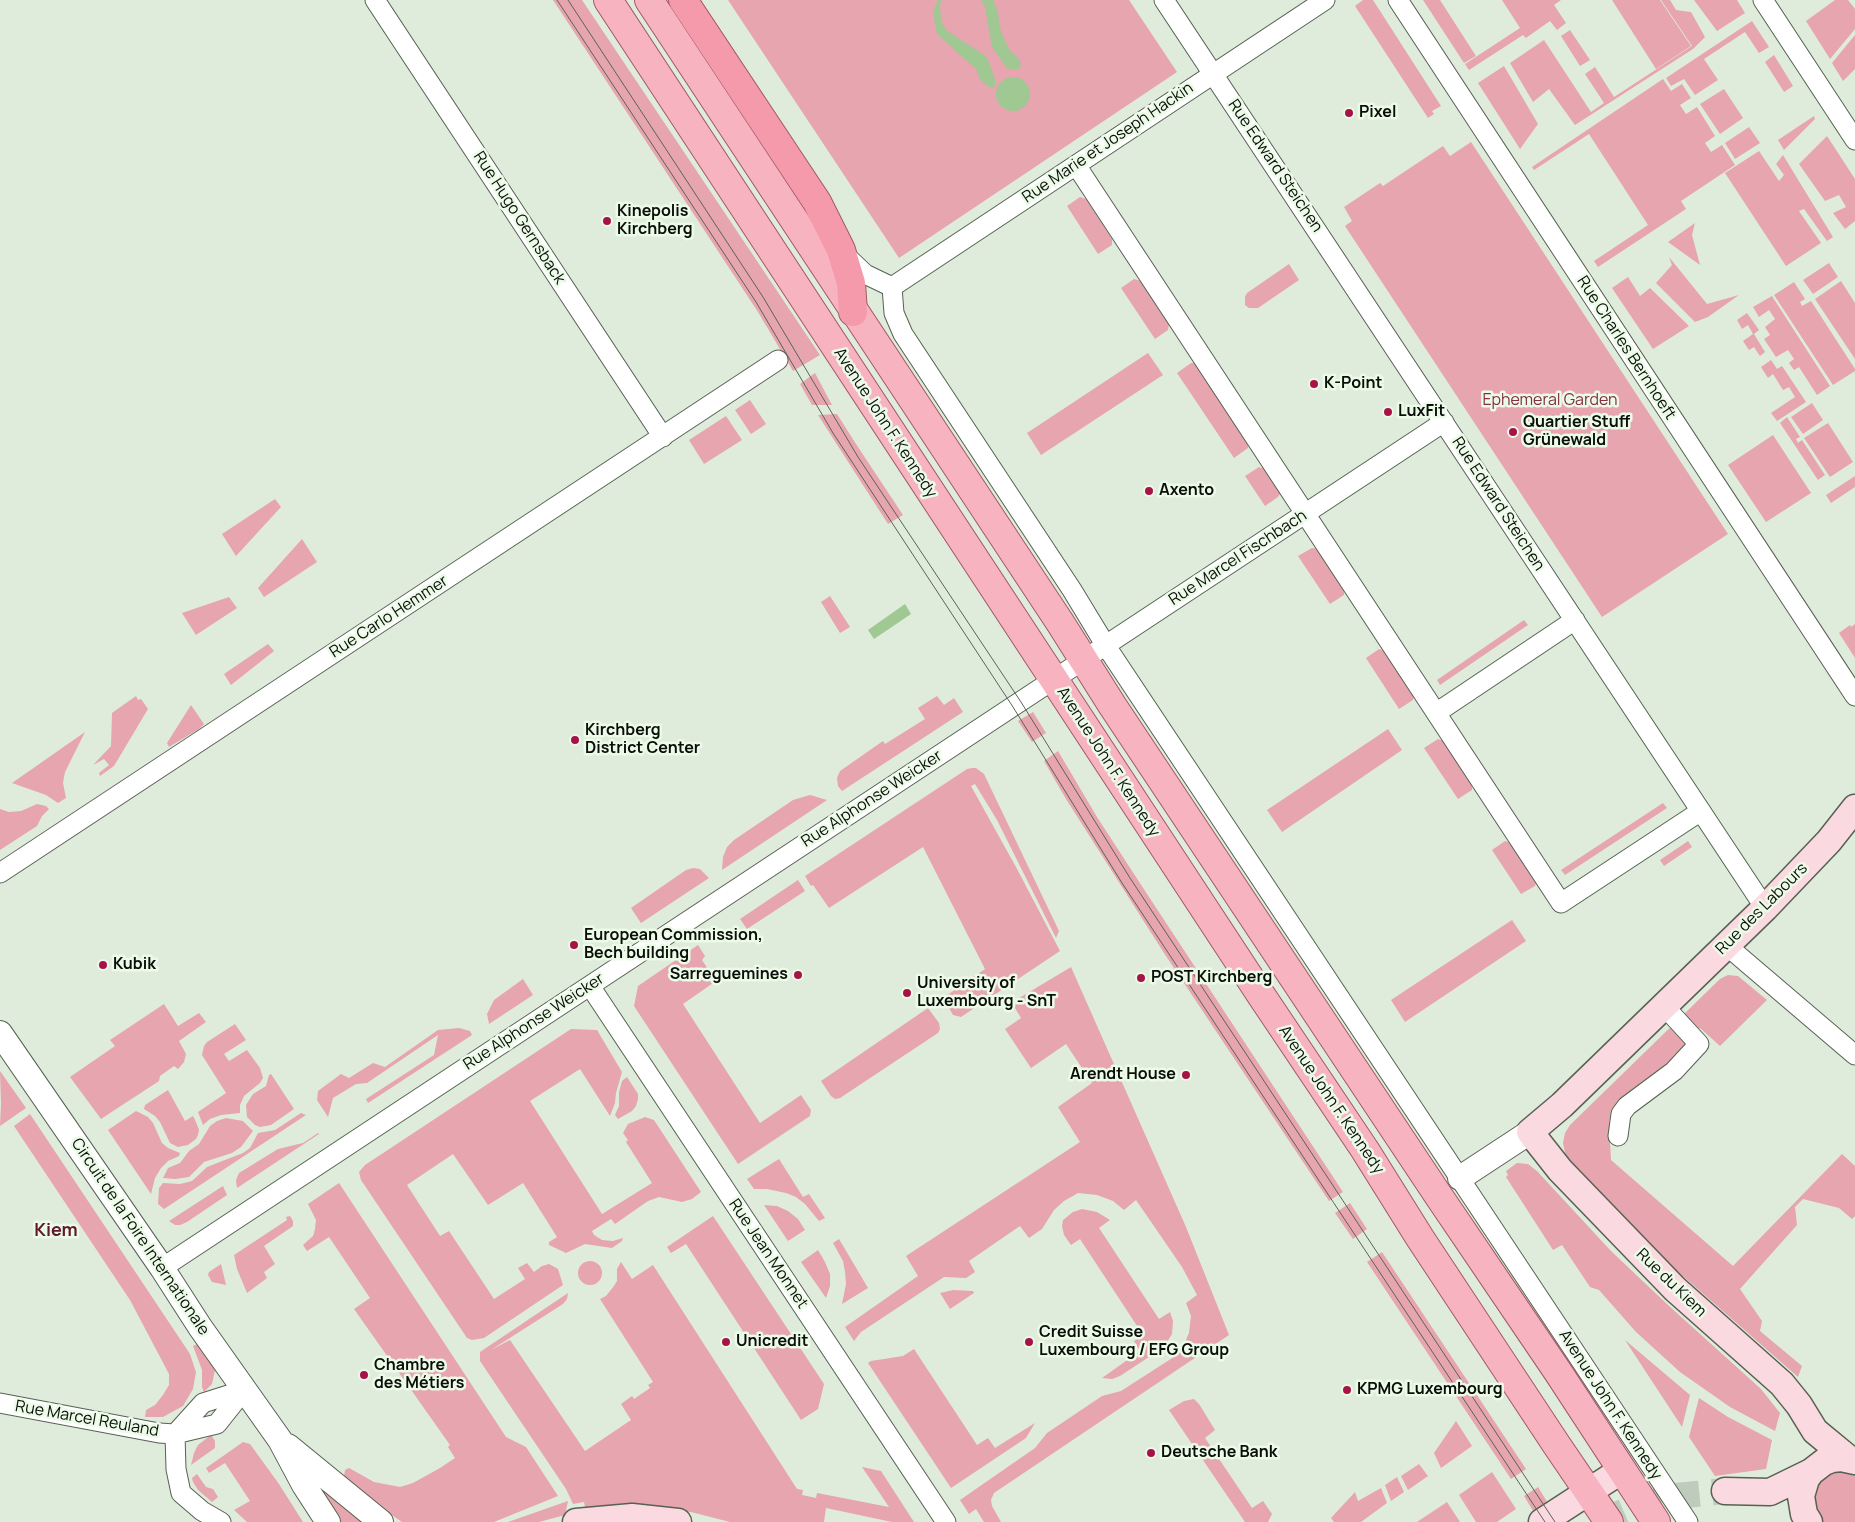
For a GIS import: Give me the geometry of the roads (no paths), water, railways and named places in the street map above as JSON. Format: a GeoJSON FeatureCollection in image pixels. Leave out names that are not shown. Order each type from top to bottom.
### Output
{"type":"FeatureCollection","features":[{"type":"Feature","properties":{"kind":"highway"},"geometry":{"type":"LineString","coordinates":[[683,0],[817,202],[841,250],[851,282],[853,312]]}},
{"type":"Feature","properties":{"kind":"main road","name":"Avenue John F. Kennedy"},"geometry":{"type":"LineString","coordinates":[[608,0],[1043,687],[1609,1522]]}},
{"type":"Feature","properties":{"kind":"main road","name":"Avenue John F. Kennedy"},"geometry":{"type":"LineString","coordinates":[[649,0],[1083,660],[1173,770],[1400,1140],[1558,1372],[1622,1470],[1651,1520]]}},
{"type":"Feature","properties":{"kind":"main road","name":"Rue des Labours"},"geometry":{"type":"LineString","coordinates":[[1530,1132],[1562,1105],[1765,908],[1829,841],[1855,808]]}},
{"type":"Feature","properties":{"kind":"main road","name":"Rue du Kiem"},"geometry":{"type":"LineString","coordinates":[[1530,1132],[1560,1170],[1675,1290],[1782,1384],[1799,1405],[1814,1431],[1852,1460]]}},
{"type":"Feature","properties":{"kind":"main road","name":"Rue du Kiem"},"geometry":{"type":"LineString","coordinates":[[1814,1431],[1814,1469]]}},
{"type":"Feature","properties":{"kind":"main road"},"geometry":{"type":"LineString","coordinates":[[1725,1492],[1770,1492],[1832,1459],[1852,1460]]}},
{"type":"Feature","properties":{"kind":"main road"},"geometry":{"type":"LineString","coordinates":[[1806,1518],[1801,1496],[1806,1479],[1814,1469]]}},
{"type":"Feature","properties":{"kind":"main road"},"geometry":{"type":"LineString","coordinates":[[1542,1522],[1622,1470]]}},
{"type":"Feature","properties":{"kind":"main road"},"geometry":{"type":"LineString","coordinates":[[1770,1492],[1806,1518]]}},
{"type":"Feature","properties":{"kind":"main road"},"geometry":{"type":"LineString","coordinates":[[576,1522],[632,1517],[678,1522]]}},
{"type":"Feature","properties":{"kind":"street","name":"Rue Hugo Gernsback"},"geometry":{"type":"LineString","coordinates":[[375,0],[663,437]]}},
{"type":"Feature","properties":{"kind":"street","name":"Rue Edward Steichen"},"geometry":{"type":"LineString","coordinates":[[1164,0],[1765,908]]}},
{"type":"Feature","properties":{"kind":"street","name":"Rue Marie et Joseph Hackin"},"geometry":{"type":"LineString","coordinates":[[892,287],[1324,0]]}},
{"type":"Feature","properties":{"kind":"street","name":"Rue Charles Bernhoeft"},"geometry":{"type":"LineString","coordinates":[[1398,0],[1855,696]]}},
{"type":"Feature","properties":{"kind":"street"},"geometry":{"type":"LineString","coordinates":[[1763,0],[1855,140]]}},
{"type":"Feature","properties":{"kind":"street"},"geometry":{"type":"LineString","coordinates":[[1076,165],[1561,903],[1701,811]]}},
{"type":"Feature","properties":{"kind":"street"},"geometry":{"type":"LineString","coordinates":[[841,250],[865,274],[892,287]]}},
{"type":"Feature","properties":{"kind":"street","name":"Avenue John F. Kennedy"},"geometry":{"type":"LineString","coordinates":[[892,287],[894,312],[903,334],[1072,590],[1106,646],[1173,770],[1460,1178],[1688,1522]]}},
{"type":"Feature","properties":{"kind":"street","name":"Rue Carlo Hemmer"},"geometry":{"type":"LineString","coordinates":[[0,873],[778,360]]}},
{"type":"Feature","properties":{"kind":"street","name":"Rue Marcel Fischbach"},"geometry":{"type":"LineString","coordinates":[[1043,687],[1444,422]]}},
{"type":"Feature","properties":{"kind":"street"},"geometry":{"type":"LineString","coordinates":[[1436,713],[1575,620]]}},
{"type":"Feature","properties":{"kind":"street","name":"Rue Alphonse Weicker"},"geometry":{"type":"LineString","coordinates":[[162,1268],[1043,687]]}},
{"type":"Feature","properties":{"kind":"street"},"geometry":{"type":"LineString","coordinates":[[1726,945],[1855,1055]]}},
{"type":"Feature","properties":{"kind":"street","name":"Rue Jean Monnet"},"geometry":{"type":"LineString","coordinates":[[590,986],[946,1522]]}},
{"type":"Feature","properties":{"kind":"street"},"geometry":{"type":"LineString","coordinates":[[1618,1136],[1621,1114],[1627,1106],[1674,1071],[1700,1044],[1664,1006]]}},
{"type":"Feature","properties":{"kind":"street","name":"Circuit de la Foire Internationale"},"geometry":{"type":"LineString","coordinates":[[0,1033],[280,1440],[304,1485],[328,1522]]}},
{"type":"Feature","properties":{"kind":"street","name":"Rue des Labours"},"geometry":{"type":"LineString","coordinates":[[1460,1178],[1530,1132]]}},
{"type":"Feature","properties":{"kind":"street","name":"Rue Marcel Reuland"},"geometry":{"type":"LineString","coordinates":[[0,1403],[159,1433],[175,1434],[217,1424],[244,1390]]}},
{"type":"Feature","properties":{"kind":"street"},"geometry":{"type":"LineString","coordinates":[[175,1434],[176,1469],[181,1494],[202,1511],[221,1522]]}},
{"type":"Feature","properties":{"kind":"street","name":"Circuit de la Foire Internationale"},"geometry":{"type":"LineString","coordinates":[[280,1440],[381,1522]]}},
{"type":"Feature","properties":{"kind":"tunnel"},"geometry":{"type":"LineString","coordinates":[[1600,1522],[1630,1509],[1676,1496],[1725,1491]]}},
{"type":"Feature","properties":{"kind":"tram line"},"geometry":{"type":"LineString","coordinates":[[557,0],[756,302],[833,433],[1013,707],[1122,883],[1545,1522]]}},
{"type":"Feature","properties":{"kind":"tram line"},"geometry":{"type":"LineString","coordinates":[[568,0],[763,297],[858,457],[1021,702],[1130,878],[1555,1522]]}},
{"type":"Feature","properties":{"kind":"place","name":"Pixel"},"geometry":{"type":"Point","coordinates":[1349,113]}},
{"type":"Feature","properties":{"kind":"place","name":"Kinepolis Kirchberg"},"geometry":{"type":"Point","coordinates":[607,221]}},
{"type":"Feature","properties":{"kind":"place","name":"K-Point"},"geometry":{"type":"Point","coordinates":[1314,384]}},
{"type":"Feature","properties":{"kind":"place","name":"LuxFit"},"geometry":{"type":"Point","coordinates":[1388,412]}},
{"type":"Feature","properties":{"kind":"place","name":"Quartier Stuff Grünewald"},"geometry":{"type":"Point","coordinates":[1513,432]}},
{"type":"Feature","properties":{"kind":"place","name":"Axento"},"geometry":{"type":"Point","coordinates":[1149,491]}},
{"type":"Feature","properties":{"kind":"place","name":"Kirchberg District Center"},"geometry":{"type":"Point","coordinates":[575,740]}},
{"type":"Feature","properties":{"kind":"place","name":"European Commission, Bech building"},"geometry":{"type":"Point","coordinates":[574,945]}},
{"type":"Feature","properties":{"kind":"place","name":"Kubik"},"geometry":{"type":"Point","coordinates":[103,965]}},
{"type":"Feature","properties":{"kind":"place","name":"Sarreguemines"},"geometry":{"type":"Point","coordinates":[798,975]}},
{"type":"Feature","properties":{"kind":"place","name":"POST Kirchberg"},"geometry":{"type":"Point","coordinates":[1141,978]}},
{"type":"Feature","properties":{"kind":"place","name":"University of Luxembourg - SnT"},"geometry":{"type":"Point","coordinates":[907,993]}},
{"type":"Feature","properties":{"kind":"place","name":"Arendt House"},"geometry":{"type":"Point","coordinates":[1186,1075]}},
{"type":"Feature","properties":{"kind":"place","name":"Unicredit"},"geometry":{"type":"Point","coordinates":[726,1342]}},
{"type":"Feature","properties":{"kind":"place","name":"Credit Suisse Luxembourg / EFG Group"},"geometry":{"type":"Point","coordinates":[1029,1342]}},
{"type":"Feature","properties":{"kind":"place","name":"Chambre des Métiers"},"geometry":{"type":"Point","coordinates":[364,1375]}},
{"type":"Feature","properties":{"kind":"place","name":"KPMG Luxembourg"},"geometry":{"type":"Point","coordinates":[1347,1390]}},
{"type":"Feature","properties":{"kind":"place","name":"Deutsche Bank"},"geometry":{"type":"Point","coordinates":[1151,1453]}},
{"type":"Feature","properties":{"kind":"district","name":"Kiem"},"geometry":{"type":"Point","coordinates":[56,1231]}},
{"type":"Feature","properties":{"kind":"park label","name":"Ephemeral Garden"},"geometry":{"type":"Point","coordinates":[1550,401]}}]}
